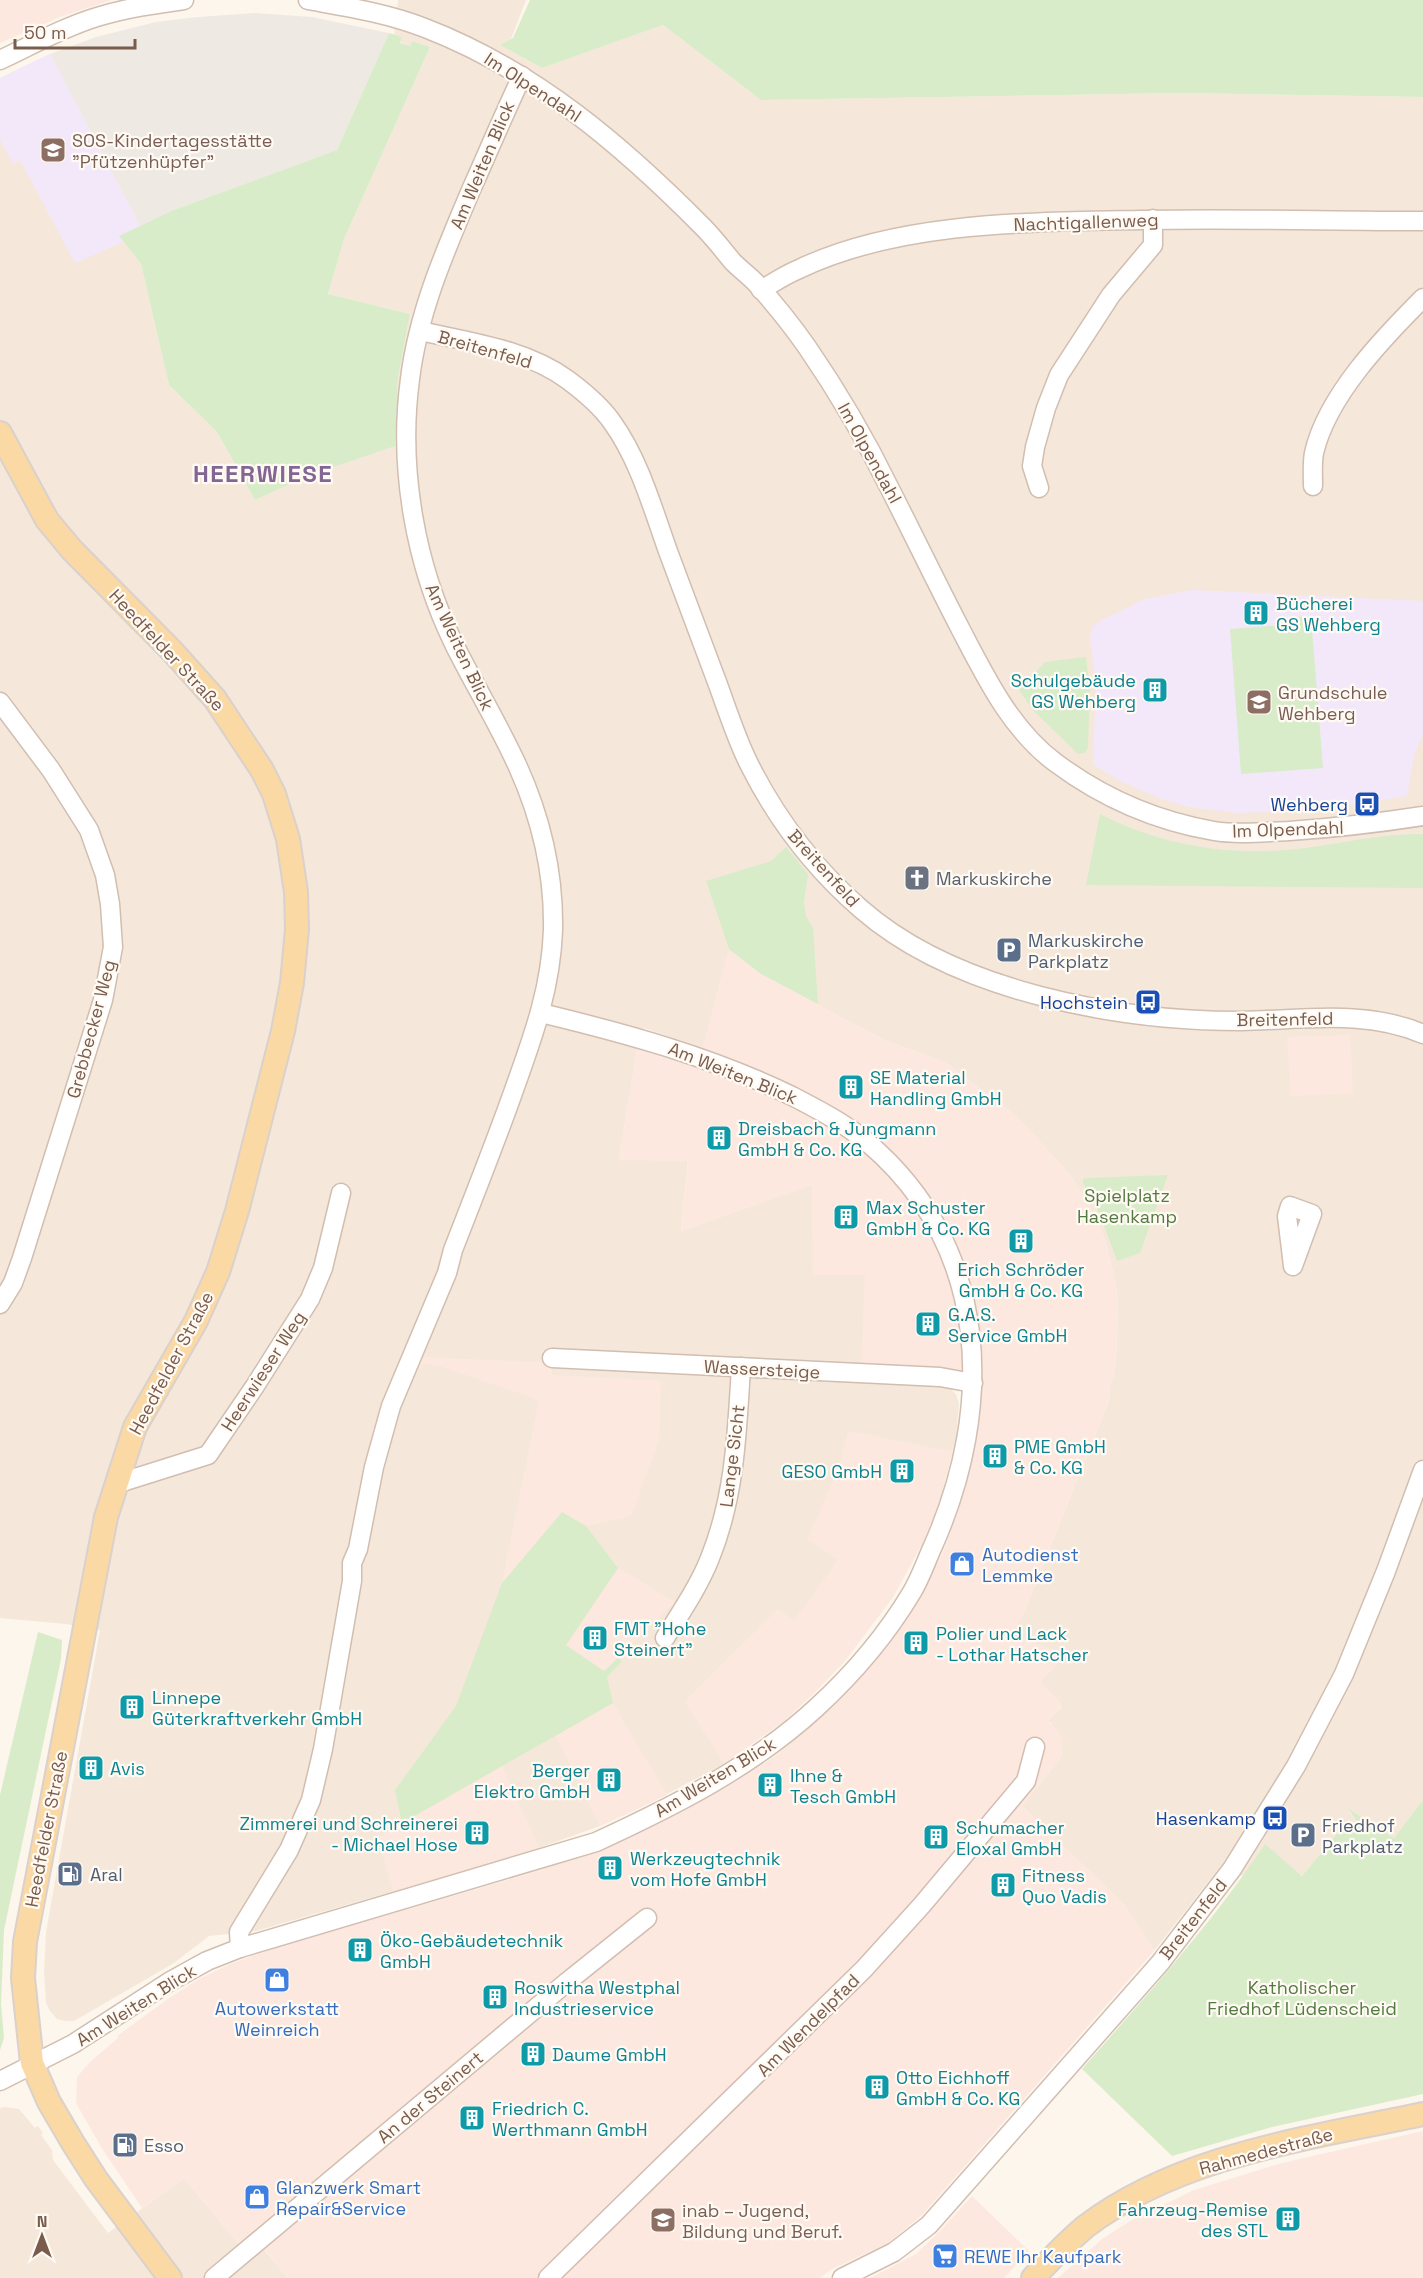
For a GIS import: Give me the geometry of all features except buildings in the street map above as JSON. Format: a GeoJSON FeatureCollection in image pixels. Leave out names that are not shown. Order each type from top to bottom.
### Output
{"type":"FeatureCollection","features":[{"type":"Feature","properties":{"kind":"main road","name":"Heedfelder Straße"},"geometry":{"type":"LineString","coordinates":[[0,433],[47,520],[72,550],[173,652],[215,699],[243,739],[274,794],[288,839],[296,892],[295,955],[283,1031],[231,1231],[211,1291],[180,1351],[159,1382],[135,1427],[116,1484],[99,1553],[27,1933],[23,1978],[32,2063],[49,2102],[73,2144],[96,2179],[170,2278]]}},
{"type":"Feature","properties":{"kind":"main road","name":"Rahmedestraße"},"geometry":{"type":"LineString","coordinates":[[1033,2278],[1062,2247],[1087,2226],[1133,2197],[1193,2170],[1262,2149],[1423,2114]]}},
{"type":"Feature","properties":{"kind":"main road"},"geometry":{"type":"LineString","coordinates":[[1016,2278],[1037,2255],[1062,2247]]}},
{"type":"Feature","properties":{"kind":"street"},"geometry":{"type":"LineString","coordinates":[[0,60],[97,17],[184,0]]}},
{"type":"Feature","properties":{"kind":"street","name":"Im Olpendahl"},"geometry":{"type":"LineString","coordinates":[[308,0],[408,21],[471,48],[522,76],[570,107],[668,192],[761,290],[808,348],[861,431],[990,686],[1024,732],[1053,761],[1117,801],[1179,823],[1216,831],[1256,832],[1344,828],[1423,816]]}},
{"type":"Feature","properties":{"kind":"street","name":"Am Weiten Blick"},"geometry":{"type":"LineString","coordinates":[[240,1948],[239,1932],[289,1850],[310,1800],[323,1749],[352,1581],[352,1563],[358,1549],[374,1467],[391,1406],[447,1273],[541,1014],[548,980],[553,931],[544,843],[518,767],[437,607],[417,541],[410,495],[407,420],[410,378],[430,291],[443,255],[522,76]]}},
{"type":"Feature","properties":{"kind":"street"},"geometry":{"type":"LineString","coordinates":[[1039,489],[1032,466],[1035,447],[1046,408],[1059,375],[1111,296],[1153,245],[1153,219]]}},
{"type":"Feature","properties":{"kind":"street","name":"Nachtigallenweg"},"geometry":{"type":"LineString","coordinates":[[761,290],[797,270],[861,246],[977,226],[1153,219],[1423,221]]}},
{"type":"Feature","properties":{"kind":"street"},"geometry":{"type":"LineString","coordinates":[[1313,486],[1314,452],[1340,395],[1372,353],[1423,298]]}},
{"type":"Feature","properties":{"kind":"street","name":"Breitenfeld"},"geometry":{"type":"LineString","coordinates":[[420,331],[517,355],[545,367],[566,379],[596,403],[612,422],[640,475],[748,763],[795,841],[850,899],[876,921],[927,953],[950,964],[1004,985],[1058,1001],[1126,1014],[1182,1019],[1238,1021],[1346,1017],[1395,1024],[1423,1034]]}},
{"type":"Feature","properties":{"kind":"street","name":"Grebbecker Weg"},"geometry":{"type":"LineString","coordinates":[[0,702],[51,770],[89,830],[101,861],[107,888],[113,947],[103,1000],[22,1258],[13,1282],[0,1304]]}},
{"type":"Feature","properties":{"kind":"street","name":"Am Weiten Blick"},"geometry":{"type":"LineString","coordinates":[[0,2081],[73,2044],[168,1982],[207,1961],[240,1948],[596,1842],[651,1817],[705,1788],[783,1736],[815,1709],[846,1678],[890,1624],[920,1578],[945,1519],[962,1465],[973,1383],[970,1324],[956,1266],[930,1213],[892,1166],[864,1140],[830,1116],[744,1074],[700,1057],[626,1033],[541,1014]]}},
{"type":"Feature","properties":{"kind":"street","name":"Heerwieser Weg"},"geometry":{"type":"LineString","coordinates":[[116,1484],[208,1455],[310,1299],[323,1268],[341,1193]]}},
{"type":"Feature","properties":{"kind":"street","name":"Wassersteige"},"geometry":{"type":"LineString","coordinates":[[552,1358],[940,1377],[973,1383]]}},
{"type":"Feature","properties":{"kind":"street","name":"Lange Sicht"},"geometry":{"type":"LineString","coordinates":[[665,1638],[699,1581],[725,1515],[736,1453],[741,1367]]}},
{"type":"Feature","properties":{"kind":"street","name":"Breitenfeld"},"geometry":{"type":"LineString","coordinates":[[842,2278],[894,2252],[929,2225],[1168,1953],[1232,1869],[1296,1766],[1344,1674],[1386,1571],[1423,1470]]}},
{"type":"Feature","properties":{"kind":"street","name":"Am Wendelpfad"},"geometry":{"type":"LineString","coordinates":[[548,2278],[864,1970],[1026,1781],[1035,1747]]}},
{"type":"Feature","properties":{"kind":"street","name":"An der Steinert"},"geometry":{"type":"LineString","coordinates":[[214,2278],[567,1982],[647,1918]]}},
{"type":"Feature","properties":{"kind":"shaded area"},"geometry":{"type":"Polygon","coordinates":[[[0,0],[112,0],[60,17],[0,43],[0,0]]]}},
{"type":"Feature","properties":{"kind":"shaded area"},"geometry":{"type":"Polygon","coordinates":[[[398,0],[526,0],[511,39],[500,45],[542,68],[663,25],[761,100],[1179,93],[1423,97],[1423,1800],[1394,1838],[1348,1810],[1358,1822],[1350,1829],[1344,1825],[1302,1876],[1265,1845],[1243,1877],[1223,1863],[1154,1951],[1125,1906],[1022,1806],[1062,1754],[1051,1723],[1047,1721],[1061,1707],[1040,1682],[1010,1634],[1022,1617],[1109,1401],[1110,1383],[1116,1359],[1118,1308],[1116,1285],[1105,1240],[1096,1218],[1071,1176],[1016,1116],[946,1063],[887,1041],[842,1018],[761,974],[729,950],[703,1048],[644,1028],[637,1049],[619,1160],[688,1160],[681,1231],[813,1184],[813,1275],[866,1275],[956,1394],[959,1404],[956,1437],[941,1496],[923,1542],[893,1597],[844,1662],[784,1721],[724,1764],[646,1805],[600,1826],[519,1855],[256,1931],[209,1936],[174,1963],[74,2021],[57,2019],[46,2003],[44,1972],[46,1932],[100,1630],[66,1624],[0,1618],[0,78],[50,54],[140,226],[119,236],[141,264],[169,385],[217,432],[255,500],[310,475],[395,445],[398,378],[410,314],[328,294],[344,239],[430,47],[413,41],[411,47],[400,42],[402,37],[394,35],[398,0]]]}},
{"type":"Feature","properties":{"kind":"shaded area"},"geometry":{"type":"Polygon","coordinates":[[[255,13],[312,17],[389,33],[337,150],[171,211],[140,226],[50,54],[96,37],[156,22],[255,13]]]}},
{"type":"Feature","properties":{"kind":"shaded area","name":"SOS-Kindertagesstätte \"Pfützenhüpfer\""},"geometry":{"type":"Polygon","coordinates":[[[50,54],[140,226],[119,236],[123,242],[75,263],[20,160],[13,164],[0,140],[0,78],[50,54]]]}},
{"type":"Feature","properties":{"kind":"shaded area","name":"Grundschule Wehberg"},"geometry":{"type":"Polygon","coordinates":[[[1191,590],[1423,601],[1423,735],[1414,755],[1407,796],[1310,811],[1236,813],[1190,807],[1164,800],[1120,781],[1094,765],[1096,684],[1090,638],[1092,628],[1100,621],[1145,599],[1191,590]]]}},
{"type":"Feature","properties":{"kind":"shaded area"},"geometry":{"type":"Polygon","coordinates":[[[729,949],[761,974],[842,1018],[887,1041],[946,1063],[1016,1116],[1071,1176],[1096,1218],[1105,1240],[1116,1285],[1118,1308],[1116,1359],[1110,1383],[1109,1401],[1022,1617],[1010,1634],[1066,1655],[1040,1682],[1061,1703],[1061,1706],[1047,1721],[1055,1727],[1061,1737],[1062,1754],[1022,1806],[1125,1906],[1154,1951],[921,2216],[888,2243],[832,2269],[820,2278],[288,2278],[251,2233],[238,2243],[184,2178],[142,2208],[101,2147],[76,2103],[77,2077],[89,2063],[119,2037],[117,2036],[169,1998],[199,1979],[230,1964],[278,1947],[528,1874],[581,1856],[667,1819],[735,1782],[775,1756],[803,1733],[857,1680],[925,1585],[942,1554],[959,1509],[977,1439],[982,1375],[861,1369],[865,1275],[813,1275],[812,1185],[681,1231],[688,1161],[619,1160],[637,1049],[697,1068],[729,949]]]}},
{"type":"Feature","properties":{"kind":"shaded area"},"geometry":{"type":"Polygon","coordinates":[[[1350,1035],[1353,1093],[1291,1096],[1287,1037],[1350,1035]]]}},
{"type":"Feature","properties":{"kind":"shaded area"},"geometry":{"type":"Polygon","coordinates":[[[423,1357],[552,1363],[552,1375],[661,1381],[659,1440],[631,1516],[586,1526],[562,1512],[502,1583],[539,1400],[437,1365],[424,1364],[419,1368],[423,1357]]]}},
{"type":"Feature","properties":{"kind":"shaded area"},"geometry":{"type":"Polygon","coordinates":[[[848,1431],[953,1452],[934,1516],[923,1542],[893,1597],[844,1662],[784,1720],[724,1764],[685,1701],[778,1609],[794,1621],[838,1560],[808,1539],[840,1464],[848,1431]]]}},
{"type":"Feature","properties":{"kind":"shaded area"},"geometry":{"type":"Polygon","coordinates":[[[618,1568],[675,1602],[604,1672],[566,1646],[618,1568]]]}},
{"type":"Feature","properties":{"kind":"shaded area"},"geometry":{"type":"Polygon","coordinates":[[[613,1703],[667,1795],[600,1826],[556,1736],[613,1703]]]}},
{"type":"Feature","properties":{"kind":"shaded area"},"geometry":{"type":"Polygon","coordinates":[[[502,1766],[539,1848],[393,1891],[378,1838],[502,1766]]]}},
{"type":"Feature","properties":{"kind":"shaded area"},"geometry":{"type":"Polygon","coordinates":[[[0,2108],[19,2109],[35,2128],[38,2126],[43,2133],[41,2135],[52,2150],[53,2160],[108,2233],[184,2178],[238,2243],[250,2233],[288,2278],[0,2278],[0,2108]]]}},
{"type":"Feature","properties":{"kind":"shaded area"},"geometry":{"type":"Polygon","coordinates":[[[1423,2131],[1423,2278],[1058,2278],[1102,2239],[1130,2221],[1194,2190],[1282,2163],[1423,2131]]]}},
{"type":"Feature","properties":{"kind":"shaded area"},"geometry":{"type":"Polygon","coordinates":[[[972,2196],[1029,2251],[1004,2278],[870,2278],[916,2254],[972,2196]]]}},
{"type":"Feature","properties":{"kind":"green space"},"geometry":{"type":"Polygon","coordinates":[[[530,0],[1423,0],[1423,97],[1179,93],[761,100],[663,25],[542,68],[500,45],[513,38],[530,0]]]}},
{"type":"Feature","properties":{"kind":"green space"},"geometry":{"type":"Polygon","coordinates":[[[389,33],[402,37],[400,43],[410,46],[413,41],[430,47],[344,239],[328,294],[410,314],[398,378],[395,446],[310,475],[255,500],[217,432],[169,385],[141,264],[119,236],[171,211],[337,150],[389,33]]]}},
{"type":"Feature","properties":{"kind":"green space"},"geometry":{"type":"Polygon","coordinates":[[[1311,616],[1323,768],[1241,774],[1230,629],[1283,625],[1283,618],[1311,616]]]}},
{"type":"Feature","properties":{"kind":"green space"},"geometry":{"type":"Polygon","coordinates":[[[1086,657],[1090,692],[1088,748],[1085,753],[1078,754],[1033,710],[1019,690],[1045,662],[1086,657]]]}},
{"type":"Feature","properties":{"kind":"green space"},"geometry":{"type":"Polygon","coordinates":[[[1100,814],[1174,842],[1226,850],[1305,848],[1378,837],[1423,834],[1423,888],[1086,885],[1100,814]]]}},
{"type":"Feature","properties":{"kind":"green space"},"geometry":{"type":"Polygon","coordinates":[[[786,847],[808,874],[804,903],[806,916],[813,928],[818,1004],[761,974],[729,949],[706,881],[771,861],[786,847]]]}},
{"type":"Feature","properties":{"kind":"green space","name":"Spielplatz Hasenkamp"},"geometry":{"type":"Polygon","coordinates":[[[1168,1175],[1140,1253],[1117,1261],[1101,1217],[1083,1179],[1168,1175]]]}},
{"type":"Feature","properties":{"kind":"green space"},"geometry":{"type":"Polygon","coordinates":[[[562,1512],[586,1526],[618,1568],[566,1645],[604,1671],[618,1658],[622,1661],[607,1677],[613,1703],[402,1823],[395,1790],[456,1706],[502,1583],[562,1512]]]}},
{"type":"Feature","properties":{"kind":"green space"},"geometry":{"type":"Polygon","coordinates":[[[38,1632],[62,1640],[61,1659],[4,1930],[1,2004],[4,2038],[0,2050],[0,1795],[38,1632]]]}},
{"type":"Feature","properties":{"kind":"green space","name":"Katholischer Friedhof Lüdenscheid"},"geometry":{"type":"Polygon","coordinates":[[[1423,1800],[1423,2094],[1272,2127],[1172,2156],[1082,2069],[1200,1932],[1265,1844],[1302,1876],[1344,1825],[1350,1829],[1358,1822],[1347,1808],[1394,1838],[1423,1800]]]}},
{"type":"Feature","properties":{"kind":"place","name":"SOS-Kindertagesstätte \"Pfützenhüpfer\""},"geometry":{"type":"Point","coordinates":[53,150]}},
{"type":"Feature","properties":{"kind":"place","name":"Bücherei GS Wehberg"},"geometry":{"type":"Point","coordinates":[1256,613]}},
{"type":"Feature","properties":{"kind":"place","name":"Schulgebäude GS Wehberg"},"geometry":{"type":"Point","coordinates":[1155,690]}},
{"type":"Feature","properties":{"kind":"place","name":"Grundschule Wehberg"},"geometry":{"type":"Point","coordinates":[1259,702]}},
{"type":"Feature","properties":{"kind":"place","name":"Wehberg"},"geometry":{"type":"Point","coordinates":[1367,804]}},
{"type":"Feature","properties":{"kind":"place","name":"Markuskirche"},"geometry":{"type":"Point","coordinates":[917,878]}},
{"type":"Feature","properties":{"kind":"place","name":"Markuskirche Parkplatz"},"geometry":{"type":"Point","coordinates":[1009,950]}},
{"type":"Feature","properties":{"kind":"place","name":"Hochstein"},"geometry":{"type":"Point","coordinates":[1148,1002]}},
{"type":"Feature","properties":{"kind":"place","name":"SE Material Handling GmbH"},"geometry":{"type":"Point","coordinates":[851,1087]}},
{"type":"Feature","properties":{"kind":"place","name":"Dreisbach & Jungmann GmbH & Co. KG"},"geometry":{"type":"Point","coordinates":[719,1138]}},
{"type":"Feature","properties":{"kind":"place","name":"Max Schuster GmbH & Co. KG"},"geometry":{"type":"Point","coordinates":[846,1217]}},
{"type":"Feature","properties":{"kind":"place","name":"Erich Schröder GmbH & Co. KG"},"geometry":{"type":"Point","coordinates":[1021,1241]}},
{"type":"Feature","properties":{"kind":"place","name":"G.A.S. Service GmbH"},"geometry":{"type":"Point","coordinates":[928,1324]}},
{"type":"Feature","properties":{"kind":"place","name":"PME GmbH & Co. KG"},"geometry":{"type":"Point","coordinates":[995,1456]}},
{"type":"Feature","properties":{"kind":"place","name":"GESO GmbH"},"geometry":{"type":"Point","coordinates":[902,1471]}},
{"type":"Feature","properties":{"kind":"place","name":"Autodienst Lemmke"},"geometry":{"type":"Point","coordinates":[962,1564]}},
{"type":"Feature","properties":{"kind":"place","name":"FMT \"Hohe Steinert\""},"geometry":{"type":"Point","coordinates":[595,1638]}},
{"type":"Feature","properties":{"kind":"place","name":"Polier und Lack - Lothar Hatscher"},"geometry":{"type":"Point","coordinates":[916,1643]}},
{"type":"Feature","properties":{"kind":"place","name":"Linnepe Güterkraftverkehr GmbH"},"geometry":{"type":"Point","coordinates":[132,1707]}},
{"type":"Feature","properties":{"kind":"place","name":"Avis"},"geometry":{"type":"Point","coordinates":[91,1768]}},
{"type":"Feature","properties":{"kind":"place","name":"Berger Elektro GmbH"},"geometry":{"type":"Point","coordinates":[609,1780]}},
{"type":"Feature","properties":{"kind":"place","name":"Ihne & Tesch GmbH"},"geometry":{"type":"Point","coordinates":[770,1785]}},
{"type":"Feature","properties":{"kind":"place","name":"Hasenkamp"},"geometry":{"type":"Point","coordinates":[1275,1818]}},
{"type":"Feature","properties":{"kind":"place","name":"Zimmerei und Schreinerei - Michael Hose"},"geometry":{"type":"Point","coordinates":[477,1833]}},
{"type":"Feature","properties":{"kind":"place","name":"Friedhof Parkplatz"},"geometry":{"type":"Point","coordinates":[1303,1835]}},
{"type":"Feature","properties":{"kind":"place","name":"Schumacher Eloxal GmbH"},"geometry":{"type":"Point","coordinates":[936,1837]}},
{"type":"Feature","properties":{"kind":"place","name":"Werkzeugtechnik vom Hofe GmbH"},"geometry":{"type":"Point","coordinates":[610,1868]}},
{"type":"Feature","properties":{"kind":"place","name":"Aral"},"geometry":{"type":"Point","coordinates":[70,1874]}},
{"type":"Feature","properties":{"kind":"place","name":"Fitness Quo Vadis"},"geometry":{"type":"Point","coordinates":[1003,1885]}},
{"type":"Feature","properties":{"kind":"place","name":"Öko-Gebäudetechnik GmbH"},"geometry":{"type":"Point","coordinates":[360,1950]}},
{"type":"Feature","properties":{"kind":"place","name":"Autowerkstatt Weinreich"},"geometry":{"type":"Point","coordinates":[277,1980]}},
{"type":"Feature","properties":{"kind":"place","name":"Roswitha Westphal Industrieservice"},"geometry":{"type":"Point","coordinates":[495,1997]}},
{"type":"Feature","properties":{"kind":"place","name":"Daume GmbH"},"geometry":{"type":"Point","coordinates":[533,2054]}},
{"type":"Feature","properties":{"kind":"place","name":"Otto Eichhoff GmbH & Co. KG"},"geometry":{"type":"Point","coordinates":[877,2087]}},
{"type":"Feature","properties":{"kind":"place","name":"Friedrich C. Werthmann GmbH"},"geometry":{"type":"Point","coordinates":[472,2118]}},
{"type":"Feature","properties":{"kind":"place","name":"Esso"},"geometry":{"type":"Point","coordinates":[125,2145]}},
{"type":"Feature","properties":{"kind":"place","name":"Glanzwerk Smart Repair&Service"},"geometry":{"type":"Point","coordinates":[257,2197]}},
{"type":"Feature","properties":{"kind":"place","name":"Fahrzeug-Remise des STL"},"geometry":{"type":"Point","coordinates":[1288,2219]}},
{"type":"Feature","properties":{"kind":"place","name":"inab – Jugend, Bildung und Beruf."},"geometry":{"type":"Point","coordinates":[663,2220]}},
{"type":"Feature","properties":{"kind":"place","name":"REWE Ihr Kaufpark"},"geometry":{"type":"Point","coordinates":[945,2256]}},
{"type":"Feature","properties":{"kind":"district","name":"HEERWIESE"},"geometry":{"type":"Point","coordinates":[263,473]}}]}
